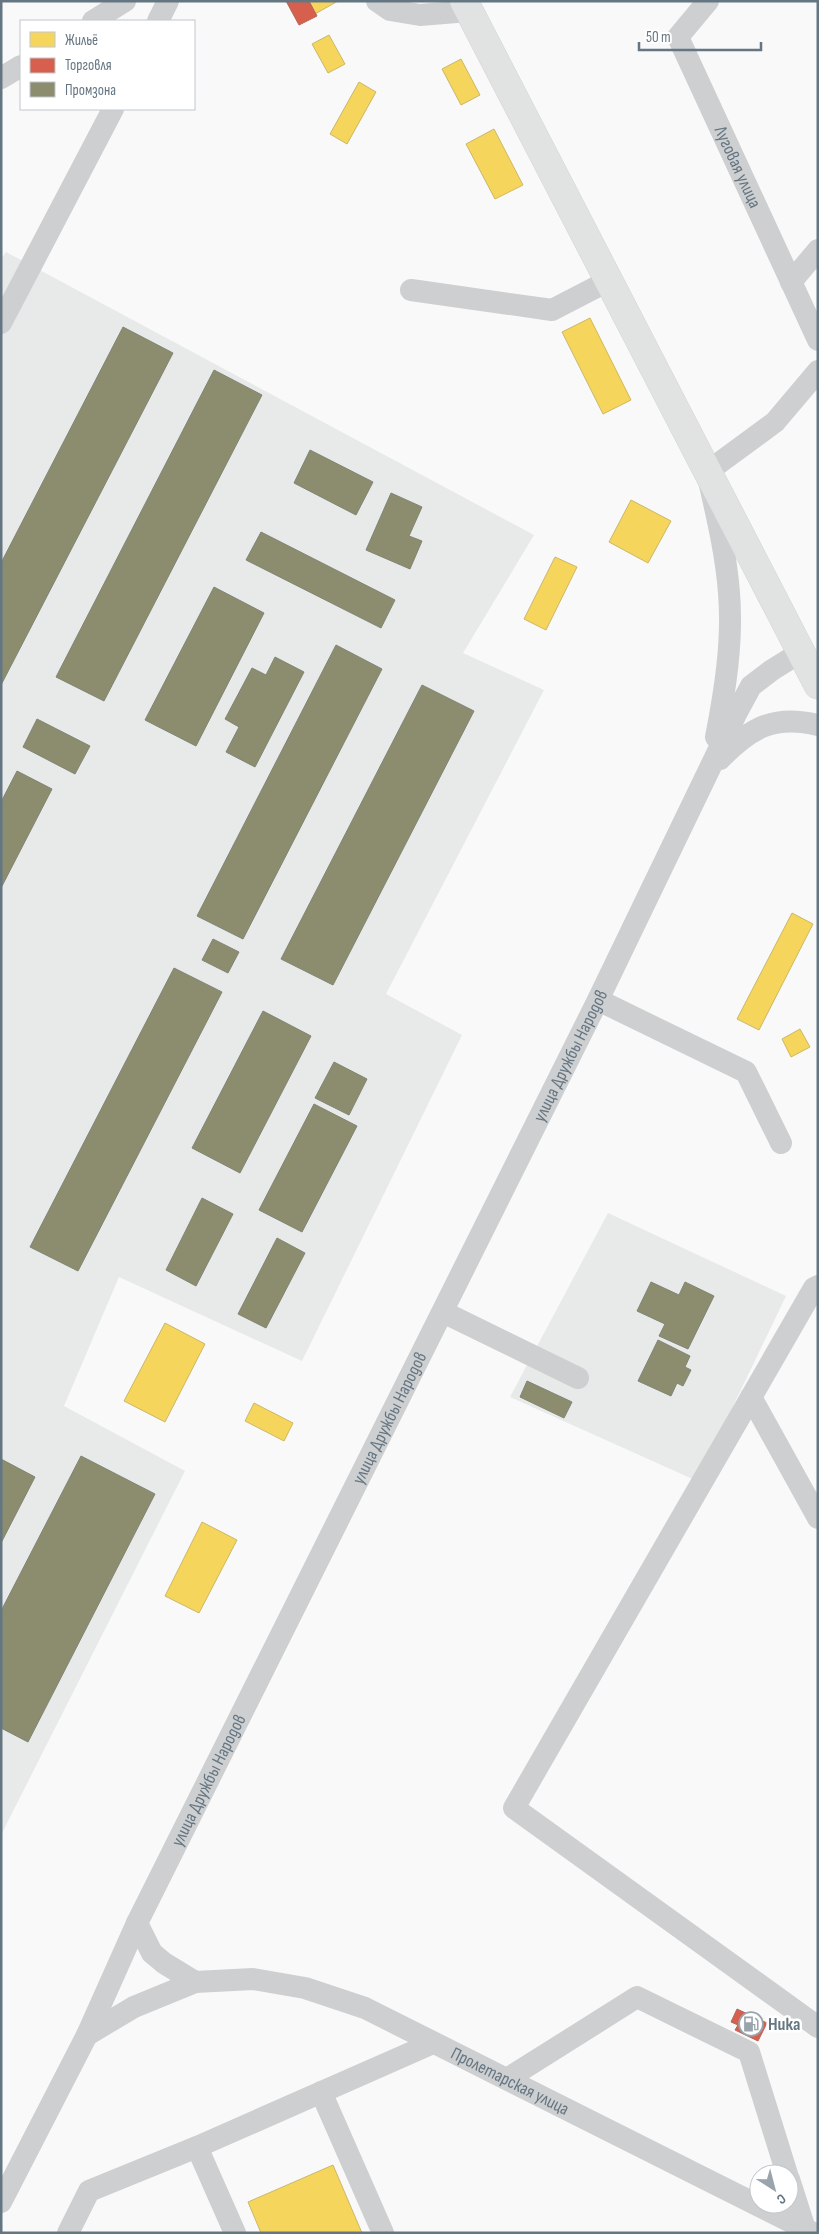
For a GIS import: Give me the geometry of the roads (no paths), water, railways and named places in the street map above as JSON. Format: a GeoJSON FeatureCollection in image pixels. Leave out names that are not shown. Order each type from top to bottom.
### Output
{"type":"FeatureCollection","features":[{"type":"Feature","properties":{"kind":"main road"},"geometry":{"type":"LineString","coordinates":[[466,6],[818,684]]}},
{"type":"Feature","properties":{"kind":"street"},"geometry":{"type":"LineString","coordinates":[[95,20],[125,1]]}},
{"type":"Feature","properties":{"kind":"street"},"geometry":{"type":"LineString","coordinates":[[158,20],[168,1]]}},
{"type":"Feature","properties":{"kind":"street"},"geometry":{"type":"LineString","coordinates":[[376,1],[390,10],[420,15],[466,6]]}},
{"type":"Feature","properties":{"kind":"street","name":"Луговая улица"},"geometry":{"type":"LineString","coordinates":[[708,1],[678,37],[818,340]]}},
{"type":"Feature","properties":{"kind":"street"},"geometry":{"type":"LineString","coordinates":[[1,78],[20,67]]}},
{"type":"Feature","properties":{"kind":"street"},"geometry":{"type":"LineString","coordinates":[[1,324],[111,110]]}},
{"type":"Feature","properties":{"kind":"street"},"geometry":{"type":"LineString","coordinates":[[791,282],[818,250]]}},
{"type":"Feature","properties":{"kind":"street"},"geometry":{"type":"LineString","coordinates":[[411,290],[552,310],[608,281]]}},
{"type":"Feature","properties":{"kind":"street"},"geometry":{"type":"LineString","coordinates":[[709,770],[722,704],[729,642],[729,594],[721,531],[707,472],[775,422],[818,371]]}},
{"type":"Feature","properties":{"kind":"street","name":"улица Дружбы Народов"},"geometry":{"type":"LineString","coordinates":[[1,2202],[86,2035],[138,1923],[598,1000],[709,770],[752,686],[772,670],[801,652]]}},
{"type":"Feature","properties":{"kind":"street"},"geometry":{"type":"LineString","coordinates":[[709,770],[740,738],[770,723],[796,721],[818,725]]}},
{"type":"Feature","properties":{"kind":"street"},"geometry":{"type":"LineString","coordinates":[[598,1000],[746,1072],[781,1143]]}},
{"type":"Feature","properties":{"kind":"street"},"geometry":{"type":"LineString","coordinates":[[818,1286],[814,1288],[514,1808],[818,2027]]}},
{"type":"Feature","properties":{"kind":"street"},"geometry":{"type":"LineString","coordinates":[[443,1312],[578,1378]]}},
{"type":"Feature","properties":{"kind":"street"},"geometry":{"type":"LineString","coordinates":[[751,1397],[818,1518]]}},
{"type":"Feature","properties":{"kind":"street"},"geometry":{"type":"LineString","coordinates":[[138,1923],[152,1953],[164,1963],[195,1982]]}},
{"type":"Feature","properties":{"kind":"street","name":"Пролетарская улица"},"geometry":{"type":"LineString","coordinates":[[86,2035],[134,2007],[195,1982],[253,1979],[305,1988],[365,2008],[809,2231]]}},
{"type":"Feature","properties":{"kind":"street"},"geometry":{"type":"LineString","coordinates":[[507,2079],[637,1997],[748,2052],[785,2164]]}},
{"type":"Feature","properties":{"kind":"street"},"geometry":{"type":"LineString","coordinates":[[68,2233],[89,2191],[197,2147],[433,2043]]}},
{"type":"Feature","properties":{"kind":"street"},"geometry":{"type":"LineString","coordinates":[[321,2092],[383,2233]]}},
{"type":"Feature","properties":{"kind":"street"},"geometry":{"type":"LineString","coordinates":[[197,2147],[235,2233]]}},
{"type":"Feature","properties":{"kind":"street"},"geometry":{"type":"LineString","coordinates":[[799,2205],[809,2231]]}},
{"type":"Feature","properties":{"kind":"place","name":"Ника"},"geometry":{"type":"Point","coordinates":[751,2024]}}]}
